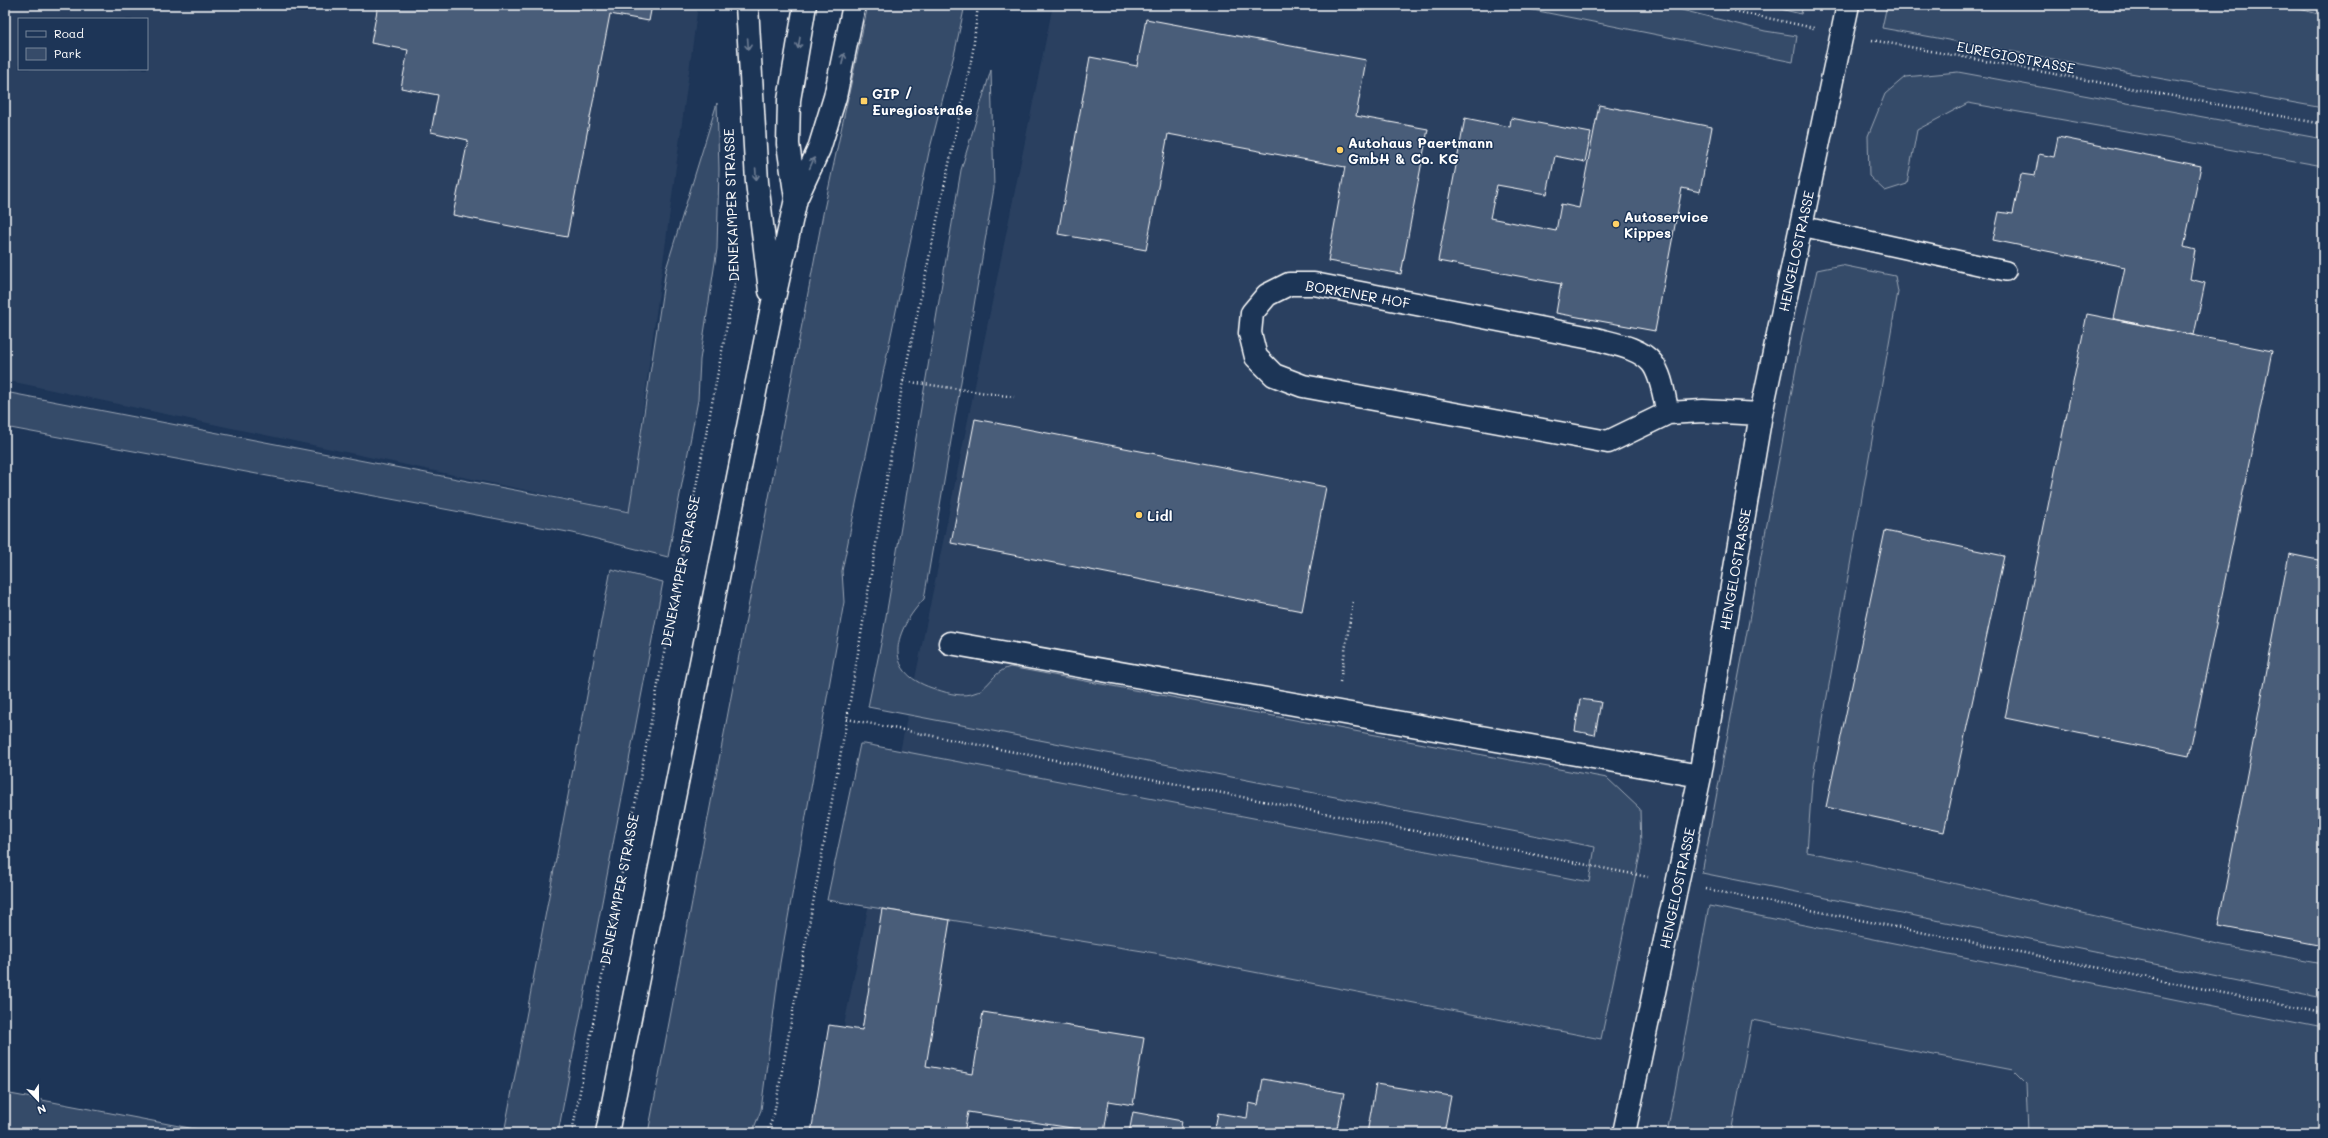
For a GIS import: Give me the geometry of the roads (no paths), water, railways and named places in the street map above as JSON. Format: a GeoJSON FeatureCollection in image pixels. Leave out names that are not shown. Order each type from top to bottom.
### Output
{"type":"FeatureCollection","features":[{"type":"Feature","properties":{"kind":"street"},"geometry":{"type":"LineString","coordinates":[[747,5],[757,182],[772,307]]}},
{"type":"Feature","properties":{"kind":"street"},"geometry":{"type":"LineString","coordinates":[[796,199],[788,144],[789,100],[805,5]]}},
{"type":"Feature","properties":{"kind":"street"},"geometry":{"type":"LineString","coordinates":[[607,1133],[772,307],[796,199],[819,149],[835,97],[854,5]]}},
{"type":"Feature","properties":{"kind":"street","name":"HENGELOSTRASSE"},"geometry":{"type":"LineString","coordinates":[[1624,1133],[1679,883],[1700,776],[1761,414],[1848,5]]}},
{"type":"Feature","properties":{"kind":"street","name":"BORKENER HOF"},"geometry":{"type":"LineString","coordinates":[[1668,413],[1659,379],[1652,363],[1632,349],[1596,339],[1314,284],[1289,284],[1267,295],[1252,313],[1250,333],[1256,357],[1274,375],[1303,386],[1608,442],[1668,413],[1703,411],[1761,414]]}},
{"type":"Feature","properties":{"kind":"street"},"geometry":{"type":"LineString","coordinates":[[950,643],[1700,776]]}},
{"type":"Feature","properties":{"kind":"lane"},"geometry":{"type":"LineString","coordinates":[[1801,226],[2006,271]]}},
{"type":"Feature","properties":{"kind":"place","name":"GIP / Euregiostraße"},"geometry":{"type":"Point","coordinates":[864,101]}},
{"type":"Feature","properties":{"kind":"place","name":"Autohaus Paertmann GmbH & Co. KG"},"geometry":{"type":"Point","coordinates":[1340,150]}},
{"type":"Feature","properties":{"kind":"place","name":"Autoservice Kippes"},"geometry":{"type":"Point","coordinates":[1616,224]}},
{"type":"Feature","properties":{"kind":"place","name":"Lidl"},"geometry":{"type":"Point","coordinates":[1139,515]}}]}
